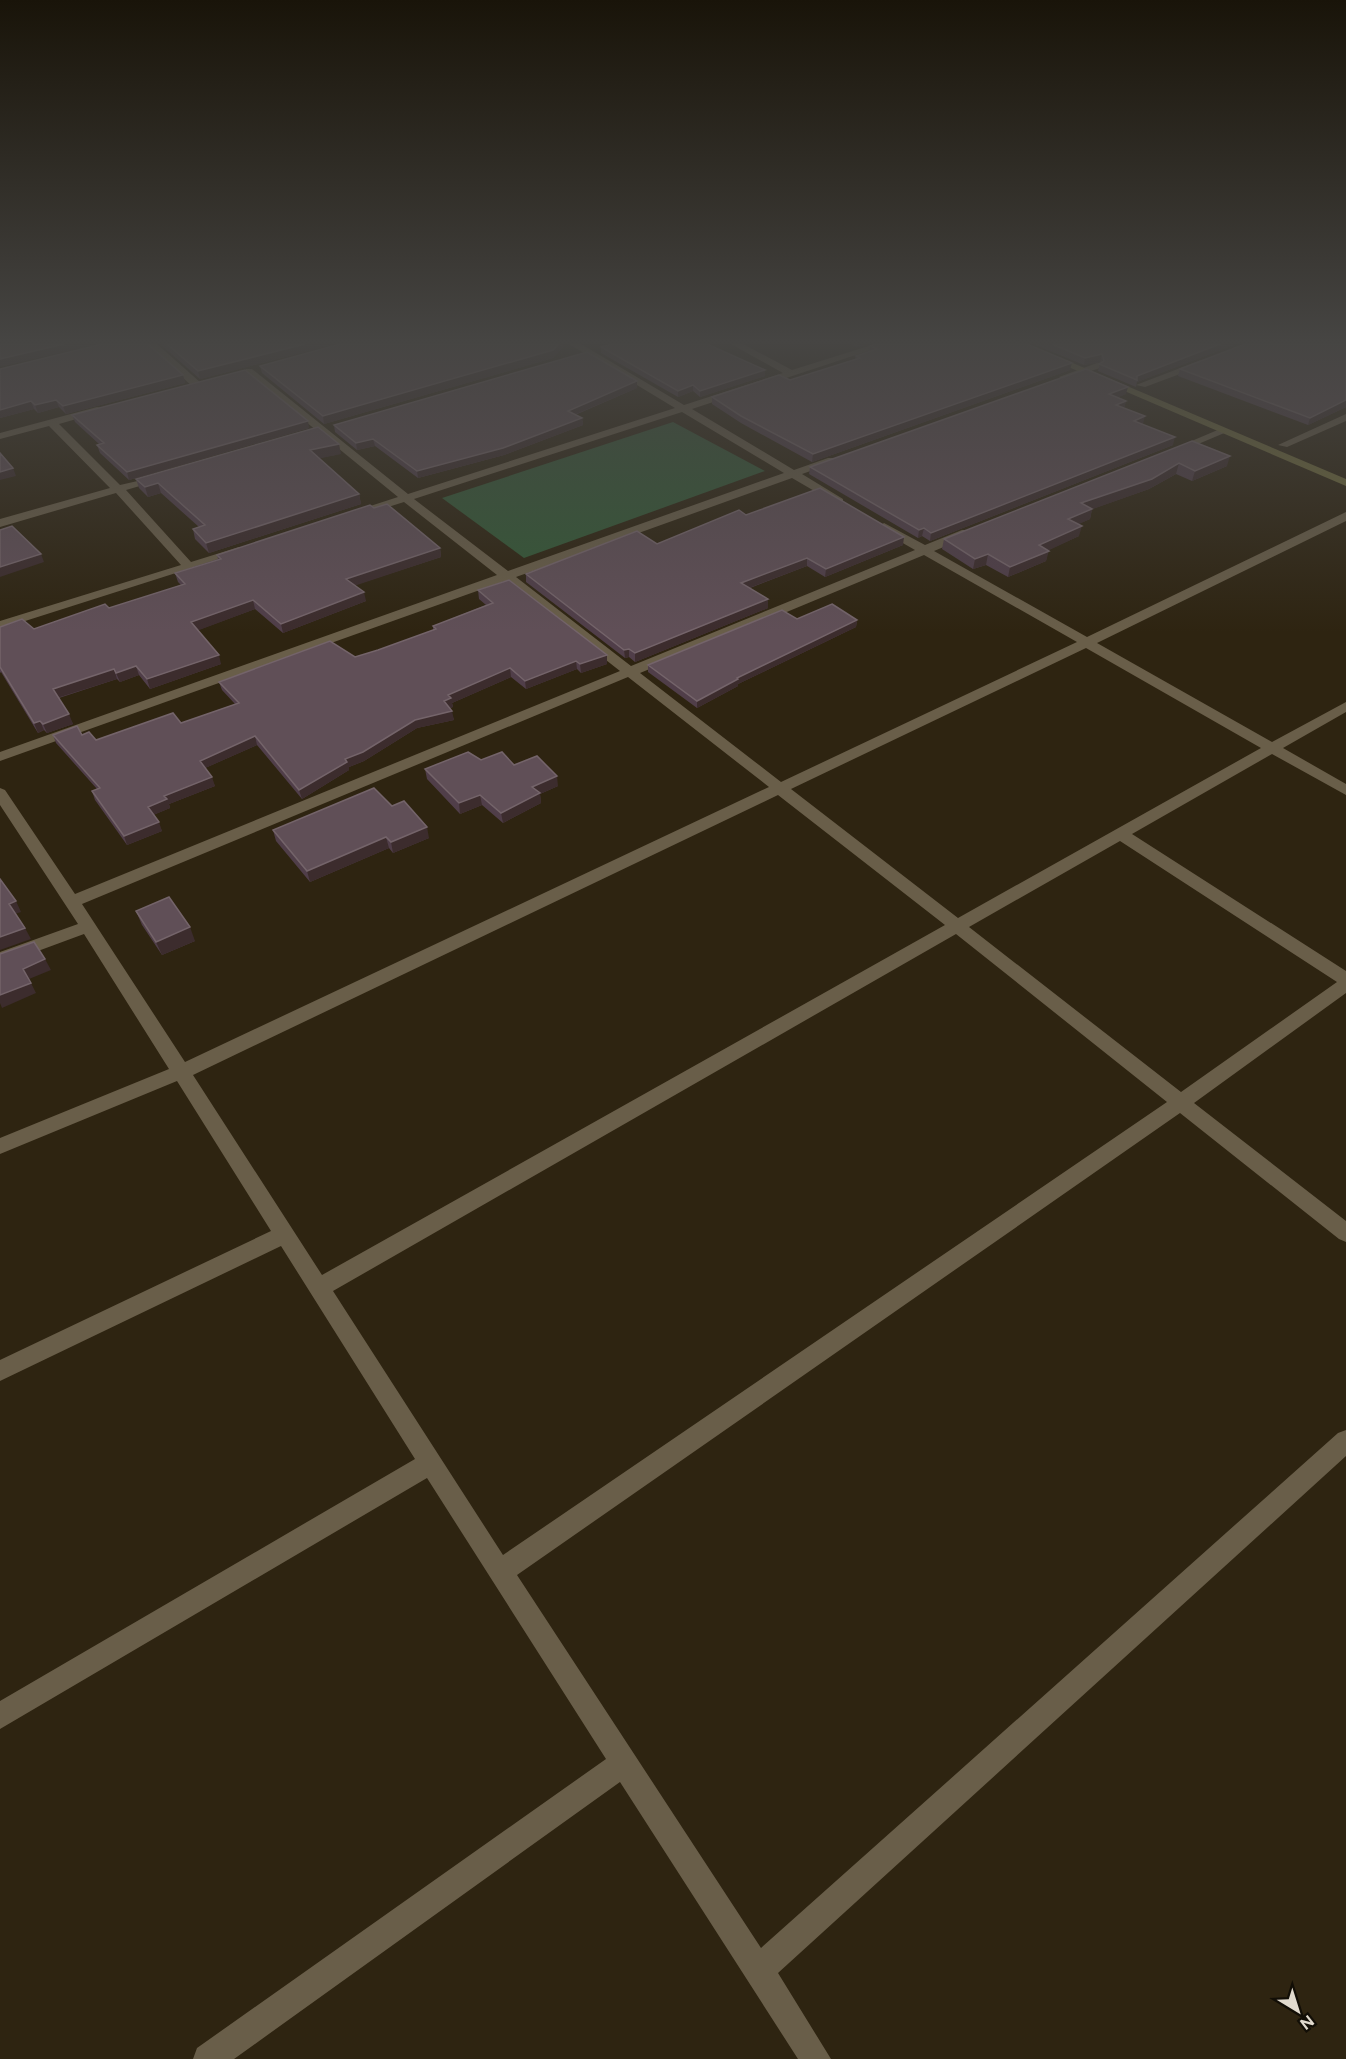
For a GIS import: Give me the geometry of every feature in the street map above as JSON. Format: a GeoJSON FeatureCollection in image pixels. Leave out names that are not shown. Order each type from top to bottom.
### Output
{"type":"FeatureCollection","features":[{"type":"Feature","properties":{"kind":"main road"},"geometry":{"type":"LineString","coordinates":[[1245,440],[1346,483]]}},
{"type":"Feature","properties":{"kind":"main road"},"geometry":{"type":"LineString","coordinates":[[1271,440],[1346,472]]}},
{"type":"Feature","properties":{"kind":"street"},"geometry":{"type":"LineString","coordinates":[[69,440],[118,489],[189,567]]}},
{"type":"Feature","properties":{"kind":"street"},"geometry":{"type":"LineString","coordinates":[[333,440],[957,926],[1346,1233]]}},
{"type":"Feature","properties":{"kind":"street"},"geometry":{"type":"LineString","coordinates":[[349,516],[588,440]]}},
{"type":"Feature","properties":{"kind":"street"},"geometry":{"type":"LineString","coordinates":[[737,440],[853,509]]}},
{"type":"Feature","properties":{"kind":"street"},"geometry":{"type":"LineString","coordinates":[[1157,458],[1201,440]]}},
{"type":"Feature","properties":{"kind":"street"},"geometry":{"type":"LineString","coordinates":[[1283,445],[1294,440]]}},
{"type":"Feature","properties":{"kind":"street"},"geometry":{"type":"LineString","coordinates":[[0,757],[848,454]]}},
{"type":"Feature","properties":{"kind":"street"},"geometry":{"type":"LineString","coordinates":[[0,523],[175,472]]}},
{"type":"Feature","properties":{"kind":"street"},"geometry":{"type":"LineString","coordinates":[[0,1146],[181,1072],[1086,643],[1346,516]]}},
{"type":"Feature","properties":{"kind":"street"},"geometry":{"type":"LineString","coordinates":[[873,521],[1346,790]]}},
{"type":"Feature","properties":{"kind":"street"},"geometry":{"type":"LineString","coordinates":[[72,902],[979,528]]}},
{"type":"Feature","properties":{"kind":"street"},"geometry":{"type":"LineString","coordinates":[[0,625],[246,549]]}},
{"type":"Feature","properties":{"kind":"street"},"geometry":{"type":"LineString","coordinates":[[317,1289],[1346,706]]}},
{"type":"Feature","properties":{"kind":"street"},"geometry":{"type":"LineString","coordinates":[[2,801],[88,926],[317,1289],[816,2059]]}},
{"type":"Feature","properties":{"kind":"street"},"geometry":{"type":"LineString","coordinates":[[500,1572],[1181,1102],[1346,981],[1120,834]]}},
{"type":"Feature","properties":{"kind":"street"},"geometry":{"type":"LineString","coordinates":[[0,959],[88,926]]}},
{"type":"Feature","properties":{"kind":"street"},"geometry":{"type":"LineString","coordinates":[[0,1371],[283,1235]]}},
{"type":"Feature","properties":{"kind":"street"},"geometry":{"type":"LineString","coordinates":[[759,1971],[1346,1441]]}},
{"type":"Feature","properties":{"kind":"street"},"geometry":{"type":"LineString","coordinates":[[0,1716],[430,1464]]}},
{"type":"Feature","properties":{"kind":"street"},"geometry":{"type":"LineString","coordinates":[[208,2059],[624,1763]]}},
{"type":"Feature","properties":{"kind":"green space"},"geometry":{"type":"Polygon","coordinates":[[[618,440],[707,440],[765,471],[524,558],[442,498],[618,440]]]}},
{"type":"Feature","properties":{"kind":"building"},"geometry":{"type":"Polygon","coordinates":[[[101,440],[240,440],[127,472],[97,445],[104,443],[101,440]]]}},
{"type":"Feature","properties":{"kind":"building"},"geometry":{"type":"Polygon","coordinates":[[[272,440],[334,440],[339,444],[310,450],[359,494],[206,543],[193,529],[205,525],[158,483],[145,487],[136,479],[272,440]]]}},
{"type":"Feature","properties":{"kind":"building"},"geometry":{"type":"Polygon","coordinates":[[[352,440],[368,440],[356,443],[352,440]]]}},
{"type":"Feature","properties":{"kind":"building"},"geometry":{"type":"Polygon","coordinates":[[[374,440],[524,440],[503,448],[417,471],[374,440]]]}},
{"type":"Feature","properties":{"kind":"building"},"geometry":{"type":"Polygon","coordinates":[[[787,440],[853,440],[813,454],[787,440]]]}},
{"type":"Feature","properties":{"kind":"building"},"geometry":{"type":"Polygon","coordinates":[[[886,440],[1167,440],[931,533],[924,528],[919,530],[810,467],[886,440]]]}},
{"type":"Feature","properties":{"kind":"building"},"geometry":{"type":"Polygon","coordinates":[[[1192,441],[1230,456],[1195,471],[1179,463],[1152,479],[1081,503],[1092,509],[1068,519],[1082,526],[1039,545],[1049,551],[1010,567],[988,554],[975,559],[944,539],[1192,441]]]}},
{"type":"Feature","properties":{"kind":"building"},"geometry":{"type":"Polygon","coordinates":[[[0,453],[13,468],[0,472],[0,453]]]}},
{"type":"Feature","properties":{"kind":"building"},"geometry":{"type":"Polygon","coordinates":[[[820,488],[904,537],[826,569],[807,558],[741,583],[768,599],[635,653],[629,649],[624,650],[526,574],[637,531],[657,544],[739,510],[746,515],[820,488]]]}},
{"type":"Feature","properties":{"kind":"building"},"geometry":{"type":"Polygon","coordinates":[[[387,504],[440,548],[346,579],[364,592],[281,624],[253,600],[191,622],[219,655],[147,679],[136,666],[116,673],[114,669],[53,689],[69,714],[43,724],[40,721],[34,723],[0,667],[0,627],[22,619],[34,629],[105,604],[109,608],[185,584],[175,573],[221,559],[217,555],[370,505],[374,508],[387,504]]]}},
{"type":"Feature","properties":{"kind":"building"},"geometry":{"type":"Polygon","coordinates":[[[12,526],[41,554],[0,567],[0,530],[12,526]]]}},
{"type":"Feature","properties":{"kind":"building"},"geometry":{"type":"Polygon","coordinates":[[[509,580],[607,655],[580,664],[576,661],[525,681],[510,668],[448,695],[451,698],[444,701],[452,711],[415,720],[363,752],[345,759],[347,762],[299,790],[255,736],[200,761],[212,777],[164,796],[167,799],[148,807],[159,822],[124,836],[92,791],[100,788],[53,735],[77,726],[82,735],[89,732],[96,740],[173,713],[181,723],[239,703],[219,682],[330,641],[355,657],[378,650],[436,629],[433,626],[493,603],[478,590],[509,580]]]}},
{"type":"Feature","properties":{"kind":"building"},"geometry":{"type":"Polygon","coordinates":[[[832,604],[857,620],[737,678],[697,701],[648,665],[782,610],[797,619],[832,604]]]}},
{"type":"Feature","properties":{"kind":"building"},"geometry":{"type":"Polygon","coordinates":[[[468,752],[481,760],[502,752],[514,765],[537,756],[557,776],[532,787],[540,793],[501,813],[480,795],[459,803],[425,769],[468,752]]]}},
{"type":"Feature","properties":{"kind":"building"},"geometry":{"type":"Polygon","coordinates":[[[374,788],[392,806],[404,801],[427,827],[391,842],[386,837],[307,871],[273,830],[374,788]]]}},
{"type":"Feature","properties":{"kind":"building"},"geometry":{"type":"Polygon","coordinates":[[[0,879],[16,901],[9,904],[25,928],[0,937],[0,879]]]}},
{"type":"Feature","properties":{"kind":"building"},"geometry":{"type":"Polygon","coordinates":[[[169,897],[190,927],[156,942],[136,911],[169,897]]]}},
{"type":"Feature","properties":{"kind":"building"},"geometry":{"type":"Polygon","coordinates":[[[34,942],[45,959],[23,969],[31,983],[0,995],[0,954],[34,942]]]}}]}
